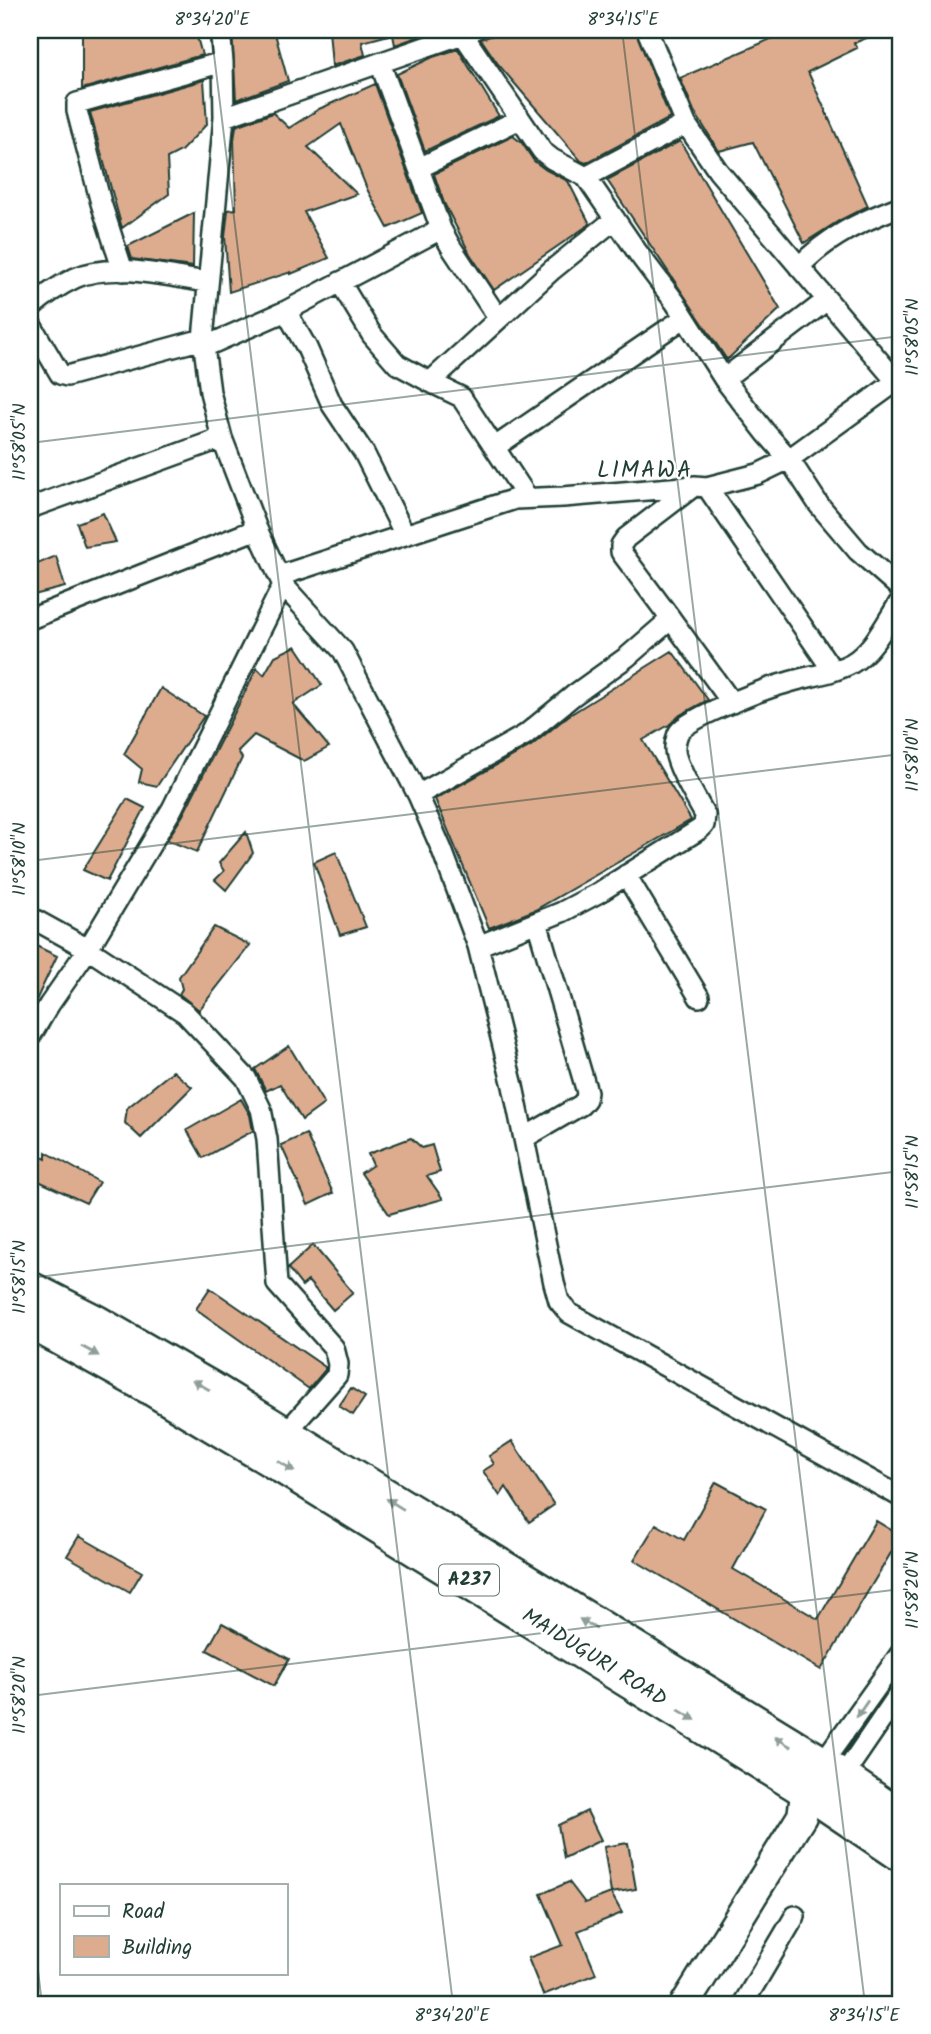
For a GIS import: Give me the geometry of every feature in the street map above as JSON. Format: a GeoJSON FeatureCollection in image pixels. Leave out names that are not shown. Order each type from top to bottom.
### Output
{"type":"FeatureCollection","features":[{"type":"Feature","properties":{"kind":"highway","name":"MAIDUGURI ROAD"},"geometry":{"type":"LineString","coordinates":[[30,1291],[96,1324],[284,1436],[819,1790],[901,1852]]}},
{"type":"Feature","properties":{"kind":"highway","name":"MAIDUGURI ROAD"},"geometry":{"type":"LineString","coordinates":[[30,1319],[150,1385],[285,1465],[819,1790],[901,1820]]}},
{"type":"Feature","properties":{"kind":"street"},"geometry":{"type":"LineString","coordinates":[[220,30],[224,117],[203,343],[210,392],[222,438],[257,529],[281,581],[343,651],[418,795],[442,850],[478,946],[524,1138],[559,1301],[569,1313],[901,1497]]}},
{"type":"Feature","properties":{"kind":"street"},"geometry":{"type":"LineString","coordinates":[[30,1037],[89,948],[172,809],[281,581],[404,533],[527,497],[563,497],[701,486],[758,474],[789,459],[899,379],[827,300],[718,171],[686,124],[647,30]]}},
{"type":"Feature","properties":{"kind":"street"},"geometry":{"type":"LineString","coordinates":[[224,117],[465,32],[542,151],[586,177],[675,302],[724,379],[789,459],[819,505],[858,551],[901,589]]}},
{"type":"Feature","properties":{"kind":"street"},"geometry":{"type":"LineString","coordinates":[[123,271],[101,203],[77,103],[223,62]]}},
{"type":"Feature","properties":{"kind":"street"},"geometry":{"type":"LineString","coordinates":[[380,63],[441,229],[498,318]]}},
{"type":"Feature","properties":{"kind":"street"},"geometry":{"type":"LineString","coordinates":[[419,168],[520,119]]}},
{"type":"Feature","properties":{"kind":"street"},"geometry":{"type":"LineString","coordinates":[[586,177],[686,124]]}},
{"type":"Feature","properties":{"kind":"street"},"geometry":{"type":"LineString","coordinates":[[799,267],[815,250],[836,236],[901,206]]}},
{"type":"Feature","properties":{"kind":"street"},"geometry":{"type":"LineString","coordinates":[[430,382],[552,270],[615,219]]}},
{"type":"Feature","properties":{"kind":"street"},"geometry":{"type":"LineString","coordinates":[[30,323],[60,374],[67,376],[203,343],[286,311],[441,229]]}},
{"type":"Feature","properties":{"kind":"street"},"geometry":{"type":"LineString","coordinates":[[30,308],[50,291],[77,277],[97,272],[123,271],[208,282]]}},
{"type":"Feature","properties":{"kind":"street"},"geometry":{"type":"LineString","coordinates":[[340,282],[372,335],[397,364],[461,397],[527,497]]}},
{"type":"Feature","properties":{"kind":"street"},"geometry":{"type":"LineString","coordinates":[[724,379],[827,300]]}},
{"type":"Feature","properties":{"kind":"street"},"geometry":{"type":"LineString","coordinates":[[286,311],[307,348],[332,405],[364,453],[404,533]]}},
{"type":"Feature","properties":{"kind":"street"},"geometry":{"type":"LineString","coordinates":[[495,447],[684,318]]}},
{"type":"Feature","properties":{"kind":"street"},"geometry":{"type":"LineString","coordinates":[[30,508],[222,438]]}},
{"type":"Feature","properties":{"kind":"street"},"geometry":{"type":"LineString","coordinates":[[701,486],[626,538],[621,545],[621,552],[732,703]]}},
{"type":"Feature","properties":{"kind":"street"},"geometry":{"type":"LineString","coordinates":[[701,486],[833,671]]}},
{"type":"Feature","properties":{"kind":"street"},"geometry":{"type":"LineString","coordinates":[[30,619],[257,529]]}},
{"type":"Feature","properties":{"kind":"street"},"geometry":{"type":"LineString","coordinates":[[478,946],[586,900],[704,825],[705,814],[675,755],[675,744],[680,731],[732,703],[785,683],[833,671],[852,663],[866,652],[901,600]]}},
{"type":"Feature","properties":{"kind":"street"},"geometry":{"type":"LineString","coordinates":[[418,795],[525,735],[671,619]]}},
{"type":"Feature","properties":{"kind":"street"},"geometry":{"type":"LineString","coordinates":[[626,875],[699,998]]}},
{"type":"Feature","properties":{"kind":"street"},"geometry":{"type":"LineString","coordinates":[[30,917],[89,948],[185,1013],[246,1077],[261,1109],[267,1139],[277,1284],[334,1348],[338,1364],[337,1375],[284,1436]]}},
{"type":"Feature","properties":{"kind":"street"},"geometry":{"type":"LineString","coordinates":[[524,1138],[581,1105],[586,1100],[587,1092],[537,922]]}},
{"type":"Feature","properties":{"kind":"street"},"geometry":{"type":"LineString","coordinates":[[685,2004],[901,1653]]}},
{"type":"Feature","properties":{"kind":"street"},"geometry":{"type":"LineString","coordinates":[[819,1790],[901,1691]]}},
{"type":"Feature","properties":{"kind":"street"},"geometry":{"type":"LineString","coordinates":[[743,2004],[795,1916]]}},
{"type":"Feature","properties":{"kind":"building"},"geometry":{"type":"Polygon","coordinates":[[[82,30],[195,30],[202,55],[82,89],[82,30]]]}},
{"type":"Feature","properties":{"kind":"building"},"geometry":{"type":"Polygon","coordinates":[[[232,30],[274,30],[288,81],[236,100],[232,30]]]}},
{"type":"Feature","properties":{"kind":"building"},"geometry":{"type":"Polygon","coordinates":[[[329,30],[389,30],[389,35],[362,42],[365,55],[332,66],[329,30]]]}},
{"type":"Feature","properties":{"kind":"building"},"geometry":{"type":"Polygon","coordinates":[[[392,30],[437,30],[395,45],[392,30]]]}},
{"type":"Feature","properties":{"kind":"building"},"geometry":{"type":"Polygon","coordinates":[[[509,30],[635,30],[670,118],[586,163],[581,161],[498,64],[481,39],[509,30]]]}},
{"type":"Feature","properties":{"kind":"building"},"geometry":{"type":"Polygon","coordinates":[[[792,30],[884,31],[854,43],[857,48],[808,72],[868,206],[804,243],[753,142],[719,151],[694,111],[680,78],[792,30]]]}},
{"type":"Feature","properties":{"kind":"building"},"geometry":{"type":"Polygon","coordinates":[[[458,49],[499,116],[425,151],[397,74],[458,49]]]}},
{"type":"Feature","properties":{"kind":"building"},"geometry":{"type":"Polygon","coordinates":[[[204,80],[207,124],[181,151],[167,158],[169,194],[122,228],[90,112],[204,80]]]}},
{"type":"Feature","properties":{"kind":"building"},"geometry":{"type":"Polygon","coordinates":[[[375,84],[422,213],[388,228],[367,189],[341,124],[308,147],[357,194],[304,212],[329,258],[291,274],[229,292],[225,237],[228,210],[236,209],[236,126],[273,113],[289,128],[319,109],[375,84]]]}},
{"type":"Feature","properties":{"kind":"building"},"geometry":{"type":"Polygon","coordinates":[[[513,136],[522,143],[534,161],[568,181],[590,224],[494,290],[470,254],[444,203],[434,174],[513,136]]]}},
{"type":"Feature","properties":{"kind":"building"},"geometry":{"type":"Polygon","coordinates":[[[680,141],[780,309],[727,360],[607,180],[680,141]]]}},
{"type":"Feature","properties":{"kind":"building"},"geometry":{"type":"Polygon","coordinates":[[[194,213],[193,267],[132,259],[128,246],[194,213]]]}},
{"type":"Feature","properties":{"kind":"building"},"geometry":{"type":"Polygon","coordinates":[[[103,513],[116,542],[85,547],[77,523],[103,513]]]}},
{"type":"Feature","properties":{"kind":"building"},"geometry":{"type":"Polygon","coordinates":[[[56,556],[65,587],[30,596],[30,567],[56,556]]]}},
{"type":"Feature","properties":{"kind":"building"},"geometry":{"type":"Polygon","coordinates":[[[296,646],[322,685],[293,704],[329,747],[304,761],[254,735],[238,751],[242,758],[197,852],[167,840],[183,815],[257,668],[264,675],[275,656],[296,646]]]}},
{"type":"Feature","properties":{"kind":"building"},"geometry":{"type":"Polygon","coordinates":[[[672,651],[708,700],[643,740],[691,820],[535,910],[489,928],[435,799],[531,746],[568,716],[672,651]]]}},
{"type":"Feature","properties":{"kind":"building"},"geometry":{"type":"Polygon","coordinates":[[[161,688],[204,716],[157,786],[139,782],[142,769],[124,754],[161,688]]]}},
{"type":"Feature","properties":{"kind":"building"},"geometry":{"type":"Polygon","coordinates":[[[127,799],[145,808],[107,881],[83,870],[127,799]]]}},
{"type":"Feature","properties":{"kind":"building"},"geometry":{"type":"Polygon","coordinates":[[[246,832],[253,853],[226,890],[215,880],[224,871],[219,863],[246,832]]]}},
{"type":"Feature","properties":{"kind":"building"},"geometry":{"type":"Polygon","coordinates":[[[336,852],[366,927],[340,935],[314,862],[336,852]]]}},
{"type":"Feature","properties":{"kind":"building"},"geometry":{"type":"Polygon","coordinates":[[[214,927],[250,945],[199,1010],[179,994],[182,989],[179,977],[214,927]]]}},
{"type":"Feature","properties":{"kind":"building"},"geometry":{"type":"Polygon","coordinates":[[[30,943],[57,956],[30,1013],[30,943]]]}},
{"type":"Feature","properties":{"kind":"building"},"geometry":{"type":"Polygon","coordinates":[[[289,1046],[324,1104],[302,1120],[280,1084],[266,1091],[255,1069],[289,1046]]]}},
{"type":"Feature","properties":{"kind":"building"},"geometry":{"type":"Polygon","coordinates":[[[173,1071],[192,1087],[141,1138],[125,1123],[127,1108],[173,1071]]]}},
{"type":"Feature","properties":{"kind":"building"},"geometry":{"type":"Polygon","coordinates":[[[241,1099],[250,1115],[253,1131],[203,1158],[187,1130],[241,1099]]]}},
{"type":"Feature","properties":{"kind":"building"},"geometry":{"type":"Polygon","coordinates":[[[306,1134],[333,1193],[308,1205],[281,1145],[306,1134]]]}},
{"type":"Feature","properties":{"kind":"building"},"geometry":{"type":"Polygon","coordinates":[[[411,1138],[422,1148],[432,1145],[440,1172],[427,1176],[443,1199],[389,1214],[361,1173],[373,1165],[368,1154],[411,1138]]]}},
{"type":"Feature","properties":{"kind":"building"},"geometry":{"type":"Polygon","coordinates":[[[46,1152],[99,1182],[86,1203],[30,1177],[35,1154],[46,1159],[46,1152]]]}},
{"type":"Feature","properties":{"kind":"building"},"geometry":{"type":"Polygon","coordinates":[[[313,1245],[353,1293],[333,1310],[308,1281],[302,1286],[288,1268],[313,1245]]]}},
{"type":"Feature","properties":{"kind":"building"},"geometry":{"type":"Polygon","coordinates":[[[210,1288],[325,1367],[309,1389],[196,1309],[210,1288]]]}},
{"type":"Feature","properties":{"kind":"building"},"geometry":{"type":"Polygon","coordinates":[[[351,1388],[365,1397],[353,1415],[339,1406],[351,1388]]]}},
{"type":"Feature","properties":{"kind":"building"},"geometry":{"type":"Polygon","coordinates":[[[512,1441],[554,1505],[529,1522],[506,1487],[500,1496],[483,1471],[494,1464],[489,1456],[512,1441]]]}},
{"type":"Feature","properties":{"kind":"building"},"geometry":{"type":"Polygon","coordinates":[[[716,1482],[766,1509],[733,1569],[818,1619],[876,1521],[901,1536],[821,1670],[634,1560],[656,1524],[684,1540],[716,1482]]]}},
{"type":"Feature","properties":{"kind":"building"},"geometry":{"type":"Polygon","coordinates":[[[79,1536],[142,1572],[130,1592],[67,1556],[79,1536]]]}},
{"type":"Feature","properties":{"kind":"building"},"geometry":{"type":"Polygon","coordinates":[[[222,1623],[289,1659],[274,1686],[207,1650],[222,1623]]]}},
{"type":"Feature","properties":{"kind":"building"},"geometry":{"type":"Polygon","coordinates":[[[587,1811],[601,1840],[564,1858],[558,1825],[587,1811]]]}},
{"type":"Feature","properties":{"kind":"building"},"geometry":{"type":"Polygon","coordinates":[[[628,1843],[636,1889],[611,1893],[604,1847],[628,1843]]]}},
{"type":"Feature","properties":{"kind":"building"},"geometry":{"type":"Polygon","coordinates":[[[569,1882],[585,1903],[611,1893],[622,1913],[578,1931],[596,1974],[543,1995],[528,1958],[563,1945],[541,1894],[569,1882]]]}},
{"type":"Feature","properties":{"kind":"district","name":"LIMAWA"},"geometry":{"type":"Point","coordinates":[645,471]}}]}
